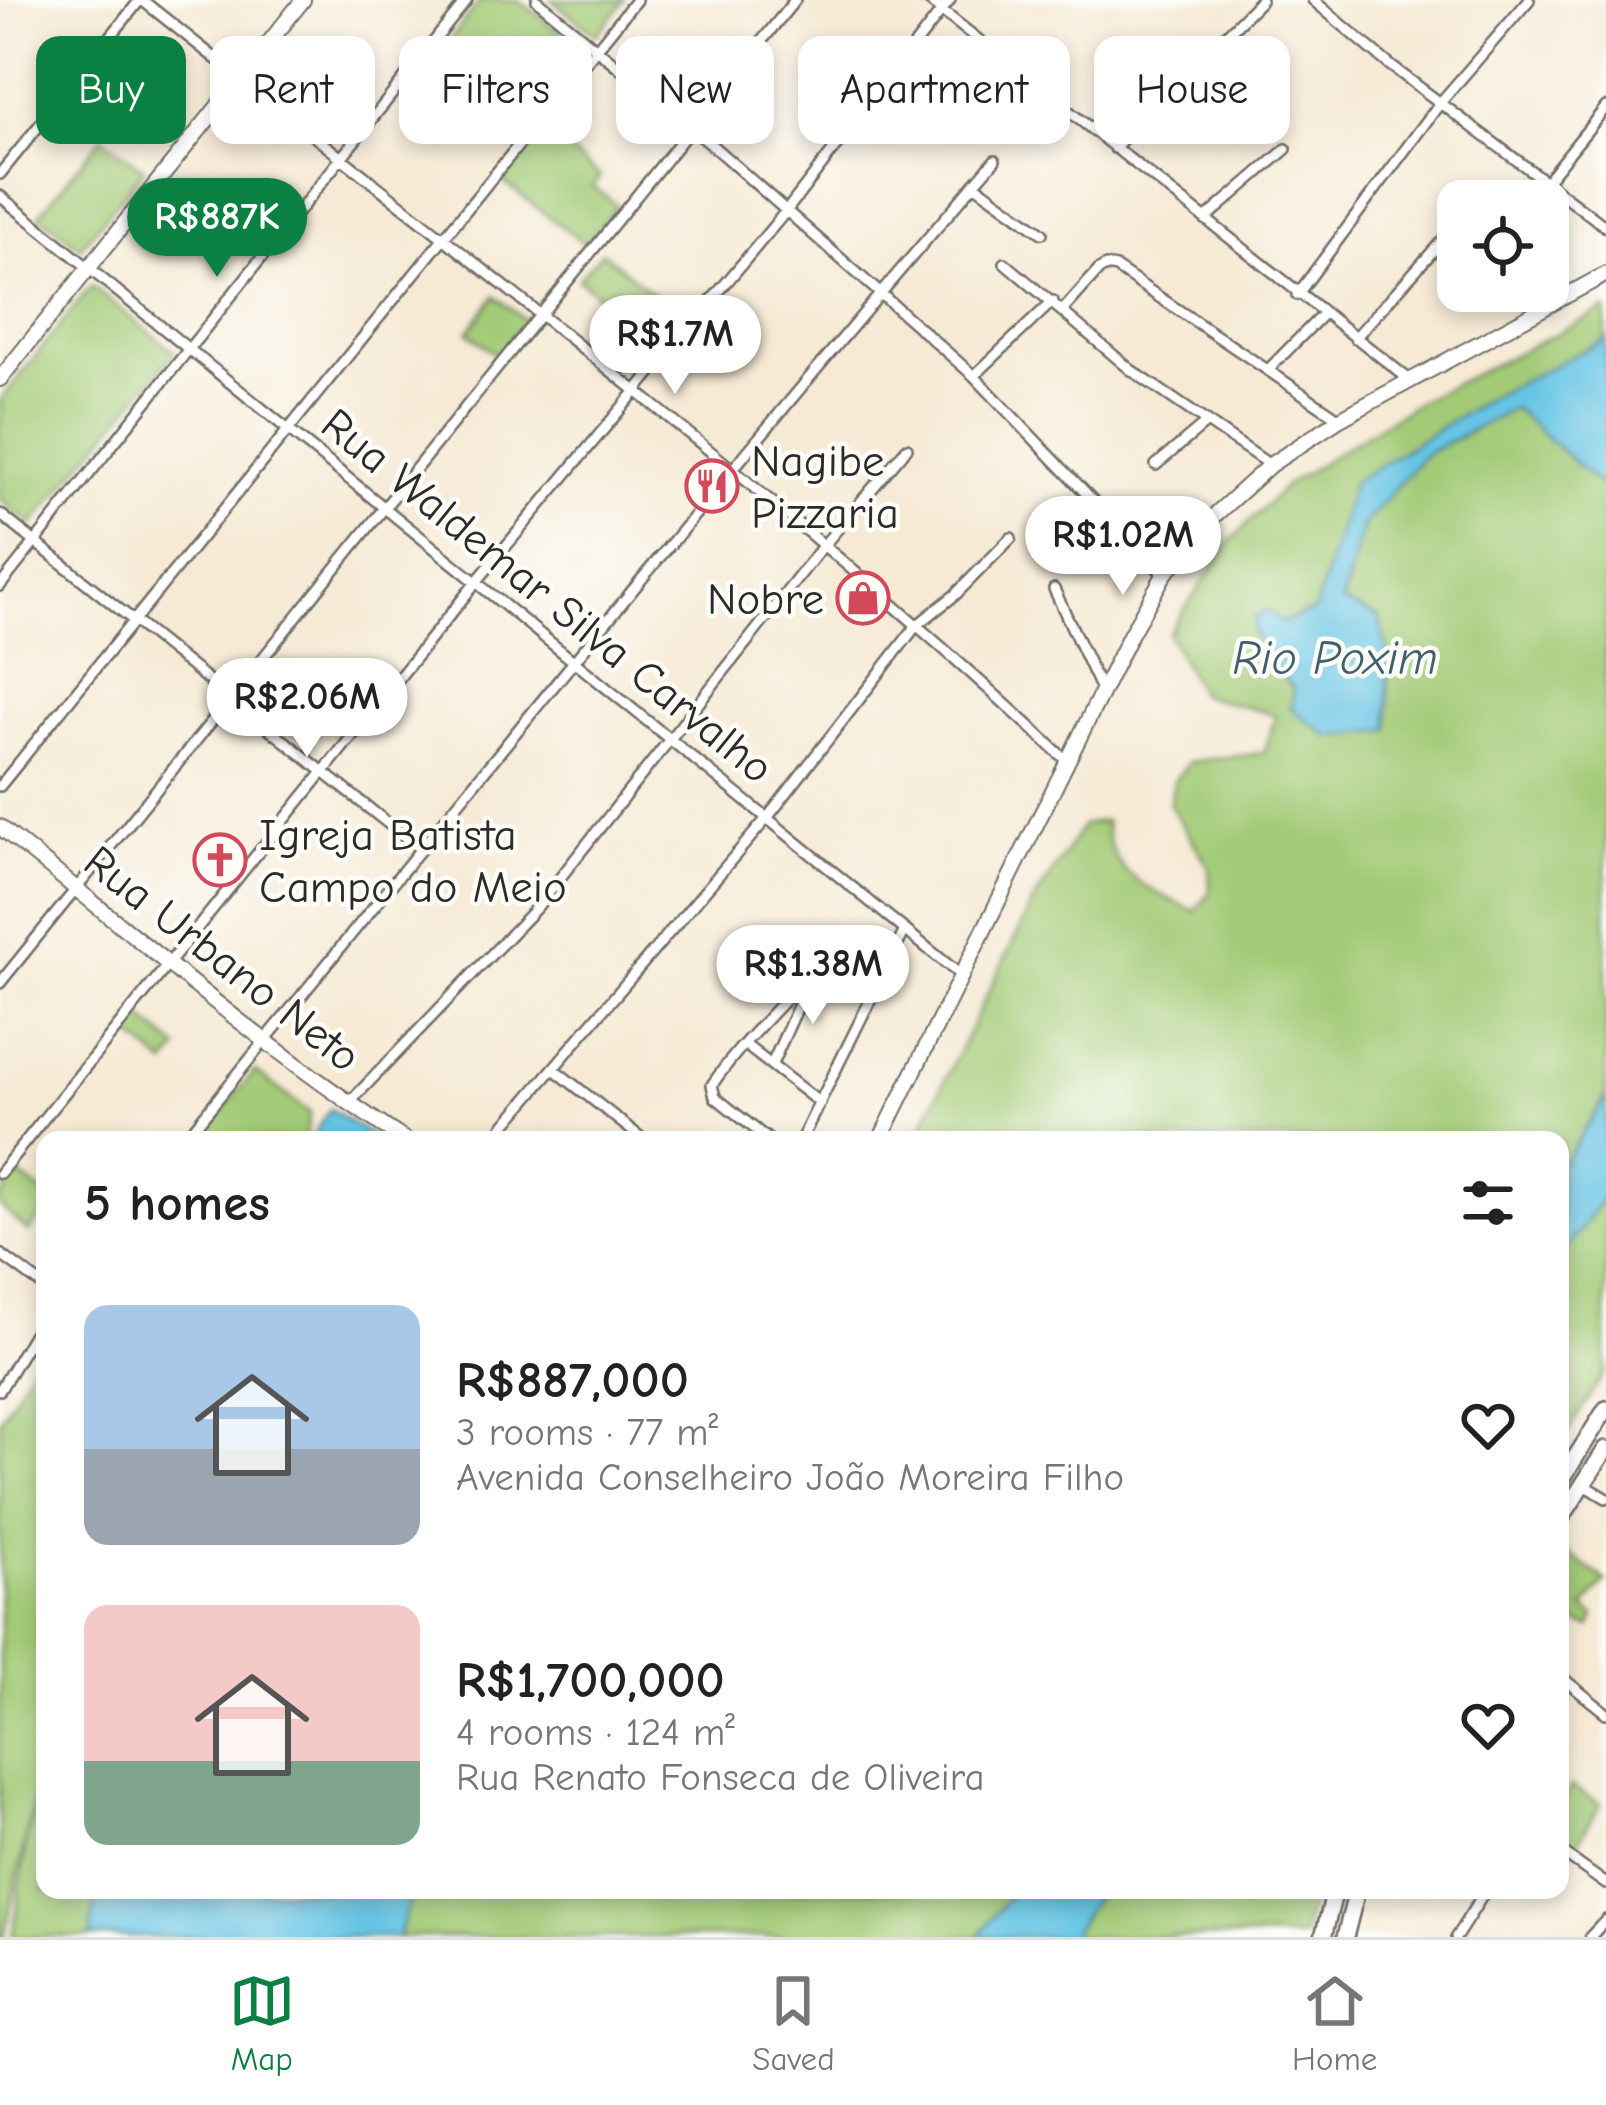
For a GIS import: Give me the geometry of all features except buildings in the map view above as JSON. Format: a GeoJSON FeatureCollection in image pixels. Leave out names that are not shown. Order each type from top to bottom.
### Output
{"type":"FeatureCollection","features":[{"type":"Feature","properties":{"kind":"main road"},"geometry":{"type":"LineString","coordinates":[[1569,1469],[1606,1409]]}},
{"type":"Feature","properties":{"kind":"main road"},"geometry":{"type":"LineString","coordinates":[[1569,1506],[1606,1449]]}},
{"type":"Feature","properties":{"kind":"main road"},"geometry":{"type":"LineString","coordinates":[[1323,1937],[1333,1899]]}},
{"type":"Feature","properties":{"kind":"main road"},"geometry":{"type":"LineString","coordinates":[[1345,1937],[1355,1899]]}},
{"type":"Feature","properties":{"kind":"street"},"geometry":{"type":"LineString","coordinates":[[0,174],[141,0],[210,55]]}},
{"type":"Feature","properties":{"kind":"street"},"geometry":{"type":"LineString","coordinates":[[274,36],[302,0]]}},
{"type":"Feature","properties":{"kind":"street"},"geometry":{"type":"LineString","coordinates":[[0,586],[467,0]]}},
{"type":"Feature","properties":{"kind":"street"},"geometry":{"type":"LineString","coordinates":[[537,0],[616,64]]}},
{"type":"Feature","properties":{"kind":"street"},"geometry":{"type":"LineString","coordinates":[[0,786],[635,0]]}},
{"type":"Feature","properties":{"kind":"street"},"geometry":{"type":"LineString","coordinates":[[765,36],[795,0]]}},
{"type":"Feature","properties":{"kind":"street"},"geometry":{"type":"LineString","coordinates":[[928,0],[1411,381]]}},
{"type":"Feature","properties":{"kind":"street"},"geometry":{"type":"LineString","coordinates":[[0,1173],[477,581],[787,210],[950,0]]}},
{"type":"Feature","properties":{"kind":"street"},"geometry":{"type":"LineString","coordinates":[[1114,148],[1261,0]]}},
{"type":"Feature","properties":{"kind":"street"},"geometry":{"type":"LineString","coordinates":[[1313,0],[1539,180]]}},
{"type":"Feature","properties":{"kind":"street"},"geometry":{"type":"LineString","coordinates":[[1297,295],[1440,103],[1529,0]]}},
{"type":"Feature","properties":{"kind":"street"},"geometry":{"type":"LineString","coordinates":[[1547,180],[1606,107]]}},
{"type":"Feature","properties":{"kind":"street"},"geometry":{"type":"LineString","coordinates":[[0,379],[210,117]]}},
{"type":"Feature","properties":{"kind":"street"},"geometry":{"type":"LineString","coordinates":[[321,144],[734,472],[1068,762]]}},
{"type":"Feature","properties":{"kind":"street"},"geometry":{"type":"LineString","coordinates":[[0,983],[677,144]]}},
{"type":"Feature","properties":{"kind":"street"},"geometry":{"type":"LineString","coordinates":[[712,144],[974,376],[1164,575]]}},
{"type":"Feature","properties":{"kind":"street"},"geometry":{"type":"LineString","coordinates":[[1205,219],[1286,149]]}},
{"type":"Feature","properties":{"kind":"street"},"geometry":{"type":"LineString","coordinates":[[191,1131],[575,659],[880,291],[995,160]]}},
{"type":"Feature","properties":{"kind":"street"},"geometry":{"type":"LineString","coordinates":[[974,184],[1042,233]]}},
{"type":"Feature","properties":{"kind":"street","name":"Rua Waldemar Silva Carvalho"},"geometry":{"type":"LineString","coordinates":[[0,196],[963,977]]}},
{"type":"Feature","properties":{"kind":"street"},"geometry":{"type":"LineString","coordinates":[[1569,201],[1606,227]]}},
{"type":"Feature","properties":{"kind":"street"},"geometry":{"type":"LineString","coordinates":[[1355,338],[1437,248]]}},
{"type":"Feature","properties":{"kind":"street"},"geometry":{"type":"LineString","coordinates":[[1005,262],[1131,370],[1270,465]]}},
{"type":"Feature","properties":{"kind":"street"},"geometry":{"type":"LineString","coordinates":[[1064,309],[1099,270],[1106,266],[1125,273],[1340,419]]}},
{"type":"Feature","properties":{"kind":"street"},"geometry":{"type":"LineString","coordinates":[[1569,295],[1606,274]]}},
{"type":"Feature","properties":{"kind":"street"},"geometry":{"type":"LineString","coordinates":[[974,376],[1053,301]]}},
{"type":"Feature","properties":{"kind":"street"},"geometry":{"type":"LineString","coordinates":[[885,1131],[1164,575],[1216,514],[1270,465],[1340,419],[1539,312]]}},
{"type":"Feature","properties":{"kind":"street"},"geometry":{"type":"LineString","coordinates":[[1268,370],[1322,314]]}},
{"type":"Feature","properties":{"kind":"street"},"geometry":{"type":"LineString","coordinates":[[1156,465],[1207,422]]}},
{"type":"Feature","properties":{"kind":"street"},"geometry":{"type":"LineString","coordinates":[[348,1104],[537,908],[823,546],[907,448]]}},
{"type":"Feature","properties":{"kind":"street"},"geometry":{"type":"LineString","coordinates":[[0,514],[421,849]]}},
{"type":"Feature","properties":{"kind":"street"},"geometry":{"type":"LineString","coordinates":[[500,1131],[768,817],[916,626],[955,595],[1011,538]]}},
{"type":"Feature","properties":{"kind":"street"},"geometry":{"type":"LineString","coordinates":[[1054,589],[1102,692]]}},
{"type":"Feature","properties":{"kind":"street","name":"Rua Urbano Neto"},"geometry":{"type":"LineString","coordinates":[[0,827],[348,1104],[391,1131]]}},
{"type":"Feature","properties":{"kind":"street"},"geometry":{"type":"LineString","coordinates":[[806,1131],[904,932]]}},
{"type":"Feature","properties":{"kind":"street"},"geometry":{"type":"LineString","coordinates":[[772,1064],[814,972],[837,936]]}},
{"type":"Feature","properties":{"kind":"street"},"geometry":{"type":"LineString","coordinates":[[758,1131],[716,1097],[712,1085],[744,1044],[814,972]]}},
{"type":"Feature","properties":{"kind":"street"},"geometry":{"type":"LineString","coordinates":[[744,1044],[820,1103]]}},
{"type":"Feature","properties":{"kind":"street"},"geometry":{"type":"LineString","coordinates":[[555,1070],[633,1131]]}},
{"type":"Feature","properties":{"kind":"street"},"geometry":{"type":"LineString","coordinates":[[0,1254],[36,1280]]}},
{"type":"Feature","properties":{"kind":"street"},"geometry":{"type":"LineString","coordinates":[[0,1390],[36,1330]]}},
{"type":"Feature","properties":{"kind":"street"},"geometry":{"type":"LineString","coordinates":[[1583,1484],[1606,1498]]}},
{"type":"Feature","properties":{"kind":"street"},"geometry":{"type":"LineString","coordinates":[[1569,1683],[1606,1713]]}},
{"type":"Feature","properties":{"kind":"street"},"geometry":{"type":"LineString","coordinates":[[1569,1857],[1606,1884]]}},
{"type":"Feature","properties":{"kind":"street"},"geometry":{"type":"LineString","coordinates":[[1456,1937],[1480,1899]]}},
{"type":"Feature","properties":{"kind":"street"},"geometry":{"type":"LineString","coordinates":[[1590,1937],[1606,1920]]}},
{"type":"Feature","properties":{"kind":"green space"},"geometry":{"type":"Polygon","coordinates":[[[481,0],[519,0],[565,36],[453,36],[481,0]]]}},
{"type":"Feature","properties":{"kind":"green space"},"geometry":{"type":"Polygon","coordinates":[[[551,0],[625,0],[597,35],[551,0]]]}},
{"type":"Feature","properties":{"kind":"green space"},"geometry":{"type":"Polygon","coordinates":[[[96,144],[111,144],[144,169],[80,248],[39,215],[96,144]]]}},
{"type":"Feature","properties":{"kind":"green space"},"geometry":{"type":"Polygon","coordinates":[[[532,144],[560,144],[600,176],[593,187],[617,205],[586,245],[502,181],[532,144]]]}},
{"type":"Feature","properties":{"kind":"green space"},"geometry":{"type":"Polygon","coordinates":[[[602,252],[683,318],[660,347],[578,279],[602,252]]]}},
{"type":"Feature","properties":{"kind":"green space"},"geometry":{"type":"Polygon","coordinates":[[[91,286],[175,352],[32,525],[0,500],[0,401],[91,286]]]}},
{"type":"Feature","properties":{"kind":"green space"},"geometry":{"type":"Polygon","coordinates":[[[495,296],[526,321],[497,356],[468,332],[495,296]]]}},
{"type":"Feature","properties":{"kind":"green space"},"geometry":{"type":"Polygon","coordinates":[[[1606,309],[1606,339],[1487,399],[1353,482],[1315,611],[1253,632],[1260,653],[1294,689],[1292,708],[1329,736],[1389,730],[1386,646],[1342,603],[1363,526],[1424,455],[1514,408],[1606,491],[1606,1097],[1569,1153],[1569,1131],[919,1131],[1031,906],[1083,825],[1105,821],[1108,840],[1124,869],[1163,896],[1195,911],[1210,893],[1209,867],[1170,805],[1174,781],[1189,762],[1263,753],[1276,715],[1200,695],[1168,634],[1229,543],[1286,485],[1418,402],[1606,309]]]}},
{"type":"Feature","properties":{"kind":"green space"},"geometry":{"type":"Polygon","coordinates":[[[140,1016],[179,1049],[166,1065],[127,1032],[140,1016]]]}},
{"type":"Feature","properties":{"kind":"green space"},"geometry":{"type":"Polygon","coordinates":[[[254,1071],[310,1113],[307,1131],[207,1131],[254,1071]]]}},
{"type":"Feature","properties":{"kind":"green space"},"geometry":{"type":"Polygon","coordinates":[[[19,1175],[36,1187],[36,1223],[28,1232],[0,1206],[0,1198],[19,1175]]]}},
{"type":"Feature","properties":{"kind":"green space"},"geometry":{"type":"Polygon","coordinates":[[[1606,1193],[1606,1371],[1569,1429],[1569,1246],[1606,1193]]]}},
{"type":"Feature","properties":{"kind":"green space"},"geometry":{"type":"Polygon","coordinates":[[[36,1358],[36,1790],[4,1937],[0,1937],[0,1420],[36,1358]]]}},
{"type":"Feature","properties":{"kind":"green space"},"geometry":{"type":"Polygon","coordinates":[[[1569,1554],[1606,1581],[1584,1608],[1595,1616],[1591,1627],[1569,1621],[1569,1554]]]}},
{"type":"Feature","properties":{"kind":"green space"},"geometry":{"type":"Polygon","coordinates":[[[1569,1790],[1601,1804],[1574,1848],[1569,1845],[1569,1790]]]}},
{"type":"Feature","properties":{"kind":"green space"},"geometry":{"type":"Polygon","coordinates":[[[36,1805],[36,1899],[96,1899],[90,1937],[12,1937],[36,1805]]]}},
{"type":"Feature","properties":{"kind":"green space"},"geometry":{"type":"Polygon","coordinates":[[[410,1899],[1006,1899],[978,1937],[398,1937],[410,1899]]]}},
{"type":"Feature","properties":{"kind":"green space"},"geometry":{"type":"Polygon","coordinates":[[[1094,1899],[1311,1899],[1303,1937],[1070,1937],[1094,1899]]]}},
{"type":"Feature","properties":{"kind":"water","name":"Rio Poxim"},"geometry":{"type":"Polygon","coordinates":[[[1606,339],[1606,491],[1514,408],[1424,455],[1363,526],[1342,602],[1379,617],[1386,646],[1389,730],[1330,737],[1291,708],[1294,689],[1260,648],[1254,618],[1268,610],[1282,623],[1315,610],[1353,482],[1487,399],[1606,339]]]}},
{"type":"Feature","properties":{"kind":"water"},"geometry":{"type":"Polygon","coordinates":[[[1606,1097],[1606,1193],[1569,1246],[1569,1153],[1606,1097]]]}},
{"type":"Feature","properties":{"kind":"water"},"geometry":{"type":"Polygon","coordinates":[[[330,1109],[364,1131],[316,1131],[330,1109]]]}},
{"type":"Feature","properties":{"kind":"water"},"geometry":{"type":"Polygon","coordinates":[[[96,1899],[410,1899],[398,1937],[90,1937],[96,1899]]]}},
{"type":"Feature","properties":{"kind":"water"},"geometry":{"type":"Polygon","coordinates":[[[1006,1899],[1094,1899],[1070,1937],[978,1937],[1006,1899]]]}},
{"type":"Feature","properties":{"kind":"place","name":"Nagibe Pizzaria"},"geometry":{"type":"Point","coordinates":[712,486]}},
{"type":"Feature","properties":{"kind":"place","name":"Nobre"},"geometry":{"type":"Point","coordinates":[863,598]}},
{"type":"Feature","properties":{"kind":"place","name":"Igreja Batista Campo do Meio"},"geometry":{"type":"Point","coordinates":[220,860]}}]}
